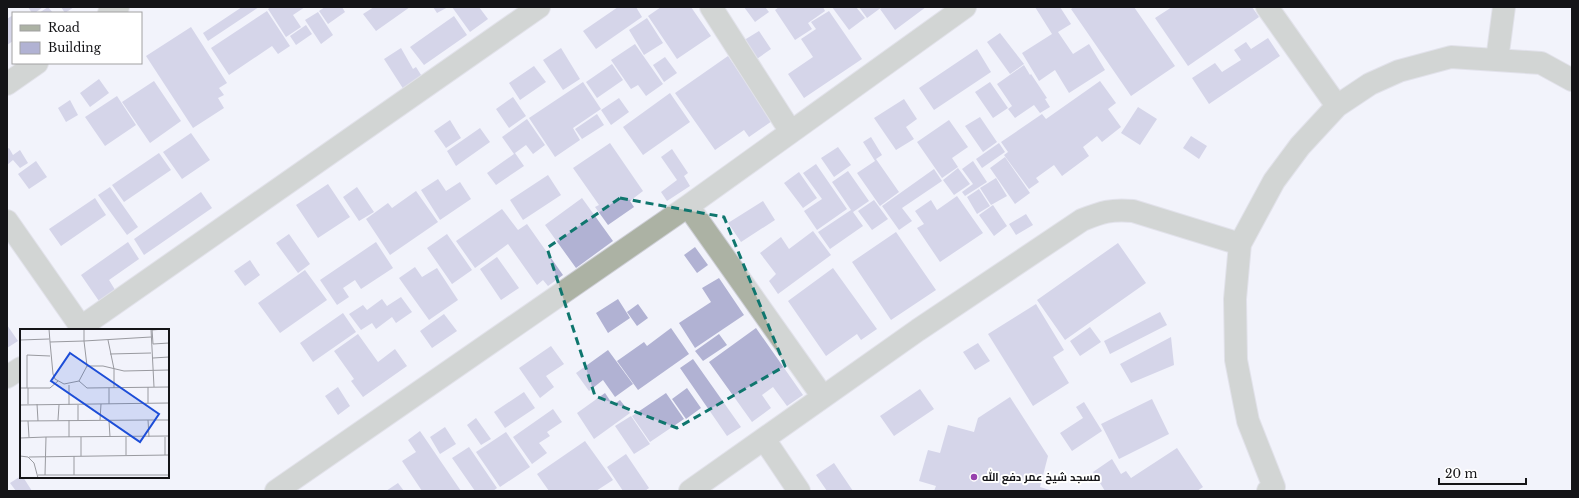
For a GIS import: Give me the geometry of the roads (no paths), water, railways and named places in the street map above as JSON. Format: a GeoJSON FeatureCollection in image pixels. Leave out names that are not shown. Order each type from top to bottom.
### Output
{"type":"FeatureCollection","features":[{"type":"Feature","properties":{"kind":"street"},"geometry":{"type":"LineString","coordinates":[[7,221],[78,328],[539,7]]}},
{"type":"Feature","properties":{"kind":"street"},"geometry":{"type":"LineString","coordinates":[[711,7],[792,132]]}},
{"type":"Feature","properties":{"kind":"street"},"geometry":{"type":"LineString","coordinates":[[276,491],[688,206],[965,7]]}},
{"type":"Feature","properties":{"kind":"street"},"geometry":{"type":"LineString","coordinates":[[1267,7],[1337,106]]}},
{"type":"Feature","properties":{"kind":"street"},"geometry":{"type":"LineString","coordinates":[[1497,60],[1504,7]]}},
{"type":"Feature","properties":{"kind":"street"},"geometry":{"type":"LineString","coordinates":[[1273,490],[1248,421],[1236,360],[1235,299],[1240,244],[1274,181],[1300,146],[1337,106],[1370,84],[1399,71],[1451,57],[1541,64],[1572,80]]}},
{"type":"Feature","properties":{"kind":"street"},"geometry":{"type":"LineString","coordinates":[[7,84],[36,64]]}},
{"type":"Feature","properties":{"kind":"street"},"geometry":{"type":"LineString","coordinates":[[688,206],[823,397]]}},
{"type":"Feature","properties":{"kind":"street"},"geometry":{"type":"LineString","coordinates":[[690,491],[918,330],[1082,220],[1104,212],[1118,210],[1133,211],[1240,244]]}},
{"type":"Feature","properties":{"kind":"street"},"geometry":{"type":"LineString","coordinates":[[7,377],[20,369]]}},
{"type":"Feature","properties":{"kind":"street"},"geometry":{"type":"LineString","coordinates":[[764,439],[799,491]]}},
{"type":"Feature","properties":{"kind":"place","name":"مسجد شيخ عمر دفع الله"},"geometry":{"type":"Point","coordinates":[974,477]}}]}
